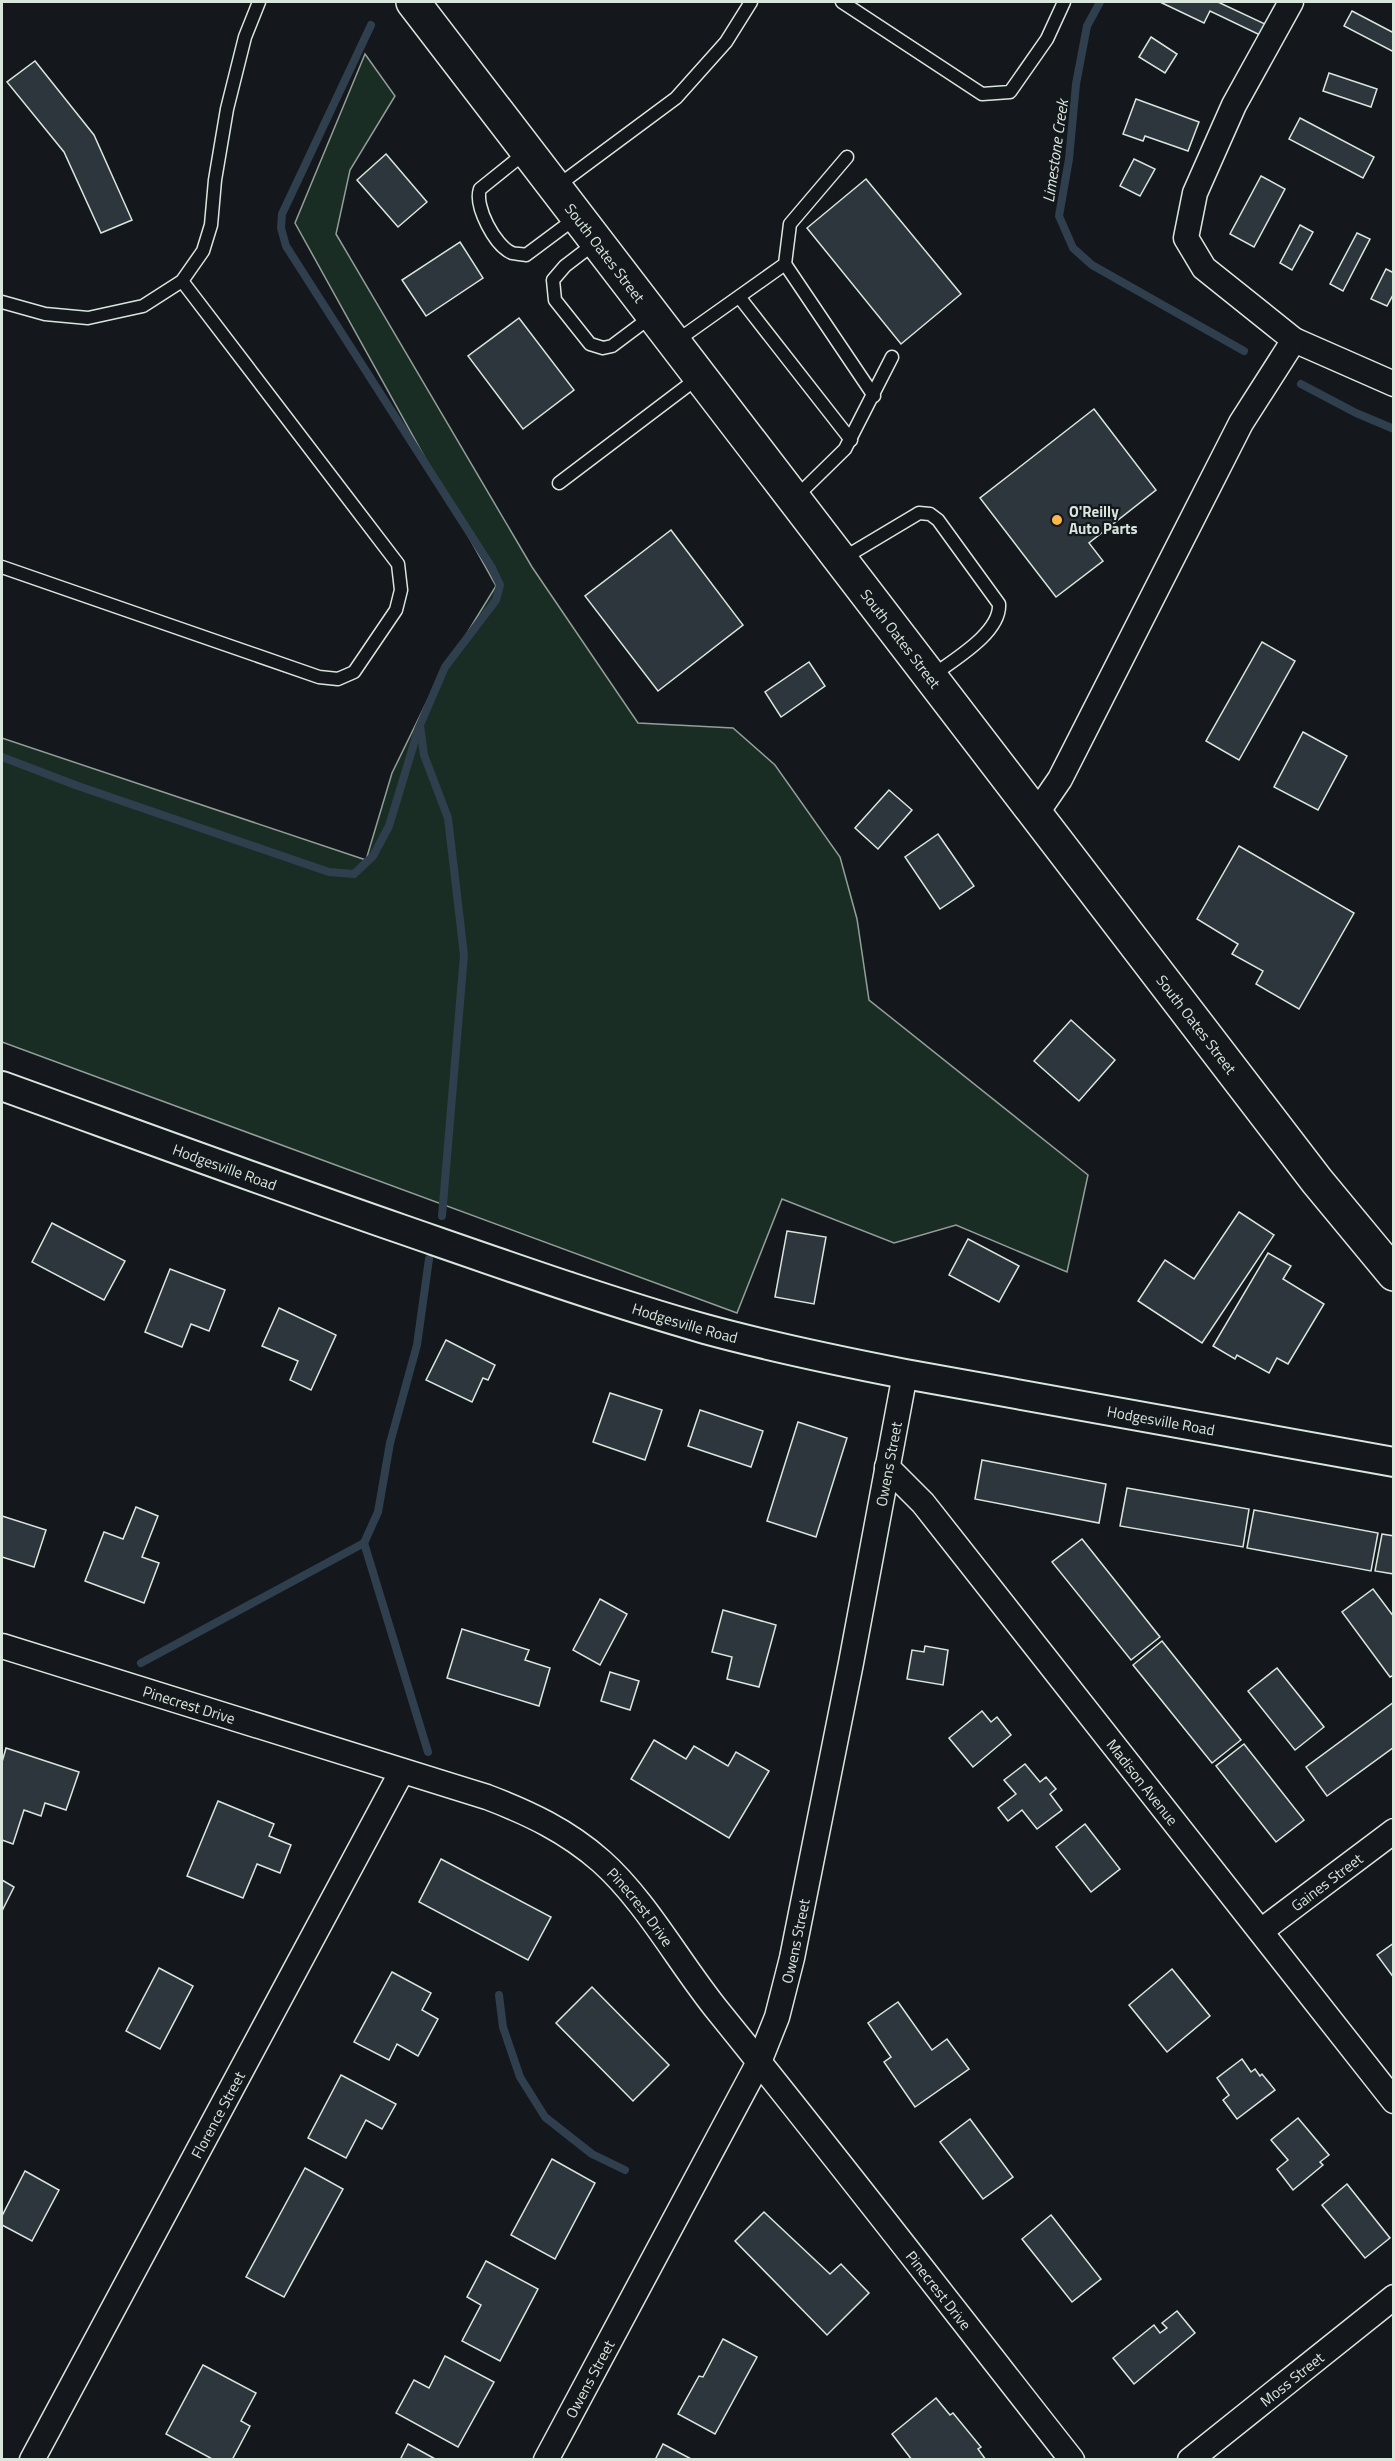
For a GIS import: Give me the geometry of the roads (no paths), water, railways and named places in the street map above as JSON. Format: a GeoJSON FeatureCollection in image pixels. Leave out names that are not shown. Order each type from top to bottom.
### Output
{"type":"FeatureCollection","features":[{"type":"Feature","properties":{"kind":"main road","name":"South Oates Street"},"geometry":{"type":"LineString","coordinates":[[413,2],[1317,1181],[1394,1274]]}},
{"type":"Feature","properties":{"kind":"street"},"geometry":{"type":"LineString","coordinates":[[1292,2],[1234,105],[1203,173],[1195,193],[1186,238],[1204,268],[1294,340],[1394,384]]}},
{"type":"Feature","properties":{"kind":"street"},"geometry":{"type":"LineString","coordinates":[[1036,814],[1060,779],[1240,423],[1294,340]]}},
{"type":"Feature","properties":{"kind":"street","name":"Hodgesville Road"},"geometry":{"type":"LineString","coordinates":[[2,1086],[261,1180],[613,1301],[708,1330],[905,1374],[1362,1457],[1393,1458]]}},
{"type":"Feature","properties":{"kind":"street","name":"Owens Street"},"geometry":{"type":"LineString","coordinates":[[546,2460],[759,2062],[777,2017],[792,1958],[851,1663],[905,1374]]}},
{"type":"Feature","properties":{"kind":"street","name":"Madison Avenue"},"geometry":{"type":"LineString","coordinates":[[887,1467],[923,1503],[1394,2101]]}},
{"type":"Feature","properties":{"kind":"street","name":"Pinecrest Drive"},"geometry":{"type":"LineString","coordinates":[[2,1646],[487,1797],[549,1824],[577,1841],[603,1862],[629,1891],[707,1998],[1072,2460]]}},
{"type":"Feature","properties":{"kind":"street","name":"Florence Street"},"geometry":{"type":"LineString","coordinates":[[32,2460],[402,1771]]}},
{"type":"Feature","properties":{"kind":"street","name":"Gaines Street"},"geometry":{"type":"LineString","coordinates":[[1261,1930],[1394,1831]]}},
{"type":"Feature","properties":{"kind":"street","name":"Moss Street"},"geometry":{"type":"LineString","coordinates":[[1190,2460],[1394,2297]]}},
{"type":"Feature","properties":{"kind":"lane"},"geometry":{"type":"LineString","coordinates":[[2,302],[45,314],[88,318],[143,306],[182,281],[203,251],[211,225],[215,180],[227,109],[245,38],[259,2]]}},
{"type":"Feature","properties":{"kind":"lane"},"geometry":{"type":"LineString","coordinates":[[555,188],[676,98],[726,42],[751,2]]}},
{"type":"Feature","properties":{"kind":"lane"},"geometry":{"type":"LineString","coordinates":[[842,2],[982,94],[1010,92],[1047,39],[1064,2]]}},
{"type":"Feature","properties":{"kind":"lane"},"geometry":{"type":"LineString","coordinates":[[527,151],[480,189],[477,196],[481,214],[503,246],[512,253],[526,255],[577,216]]}},
{"type":"Feature","properties":{"kind":"lane"},"geometry":{"type":"LineString","coordinates":[[848,157],[790,224],[785,264],[874,396]]}},
{"type":"Feature","properties":{"kind":"lane"},"geometry":{"type":"LineString","coordinates":[[597,242],[565,266],[553,280],[555,300],[590,344],[603,348],[612,346],[653,316]]}},
{"type":"Feature","properties":{"kind":"lane"},"geometry":{"type":"LineString","coordinates":[[674,343],[785,264]]}},
{"type":"Feature","properties":{"kind":"lane"},"geometry":{"type":"LineString","coordinates":[[2,567],[319,677],[338,679],[354,672],[396,610],[401,590],[398,564],[182,281]]}},
{"type":"Feature","properties":{"kind":"lane"},"geometry":{"type":"LineString","coordinates":[[740,298],[851,440]]}},
{"type":"Feature","properties":{"kind":"lane"},"geometry":{"type":"LineString","coordinates":[[794,499],[846,449],[892,357]]}},
{"type":"Feature","properties":{"kind":"lane"},"geometry":{"type":"LineString","coordinates":[[559,483],[700,376]]}},
{"type":"Feature","properties":{"kind":"lane"},"geometry":{"type":"LineString","coordinates":[[841,560],[919,513],[930,514],[938,520],[999,604],[1000,613],[994,626],[986,634],[930,677]]}},
{"type":"Feature","properties":{"kind":"waterway","name":"Limestone Creek"},"geometry":{"type":"LineString","coordinates":[[1100,2],[1087,26],[1076,84],[1069,159],[1059,216],[1073,248],[1092,265],[1244,351]]}},
{"type":"Feature","properties":{"kind":"waterway"},"geometry":{"type":"LineString","coordinates":[[371,25],[282,214],[281,228],[286,246],[492,568],[500,585],[496,600],[445,667],[420,725],[424,755],[448,818],[464,955],[442,1216]]}},
{"type":"Feature","properties":{"kind":"waterway","name":"Limestone Creek"},"geometry":{"type":"LineString","coordinates":[[1301,384],[1356,413],[1394,429]]}},
{"type":"Feature","properties":{"kind":"waterway"},"geometry":{"type":"LineString","coordinates":[[2,757],[78,786],[329,872],[354,874],[373,856],[389,826],[419,727]]}},
{"type":"Feature","properties":{"kind":"waterway"},"geometry":{"type":"LineString","coordinates":[[141,1663],[364,1543],[378,1512],[390,1443],[417,1345],[429,1259]]}},
{"type":"Feature","properties":{"kind":"waterway"},"geometry":{"type":"LineString","coordinates":[[364,1543],[428,1752]]}},
{"type":"Feature","properties":{"kind":"waterway"},"geometry":{"type":"LineString","coordinates":[[499,1995],[503,2027],[520,2077],[545,2117],[592,2154],[625,2170]]}},
{"type":"Feature","properties":{"kind":"place","name":"O'Reilly Auto Parts"},"geometry":{"type":"Point","coordinates":[1057,520]}}]}
